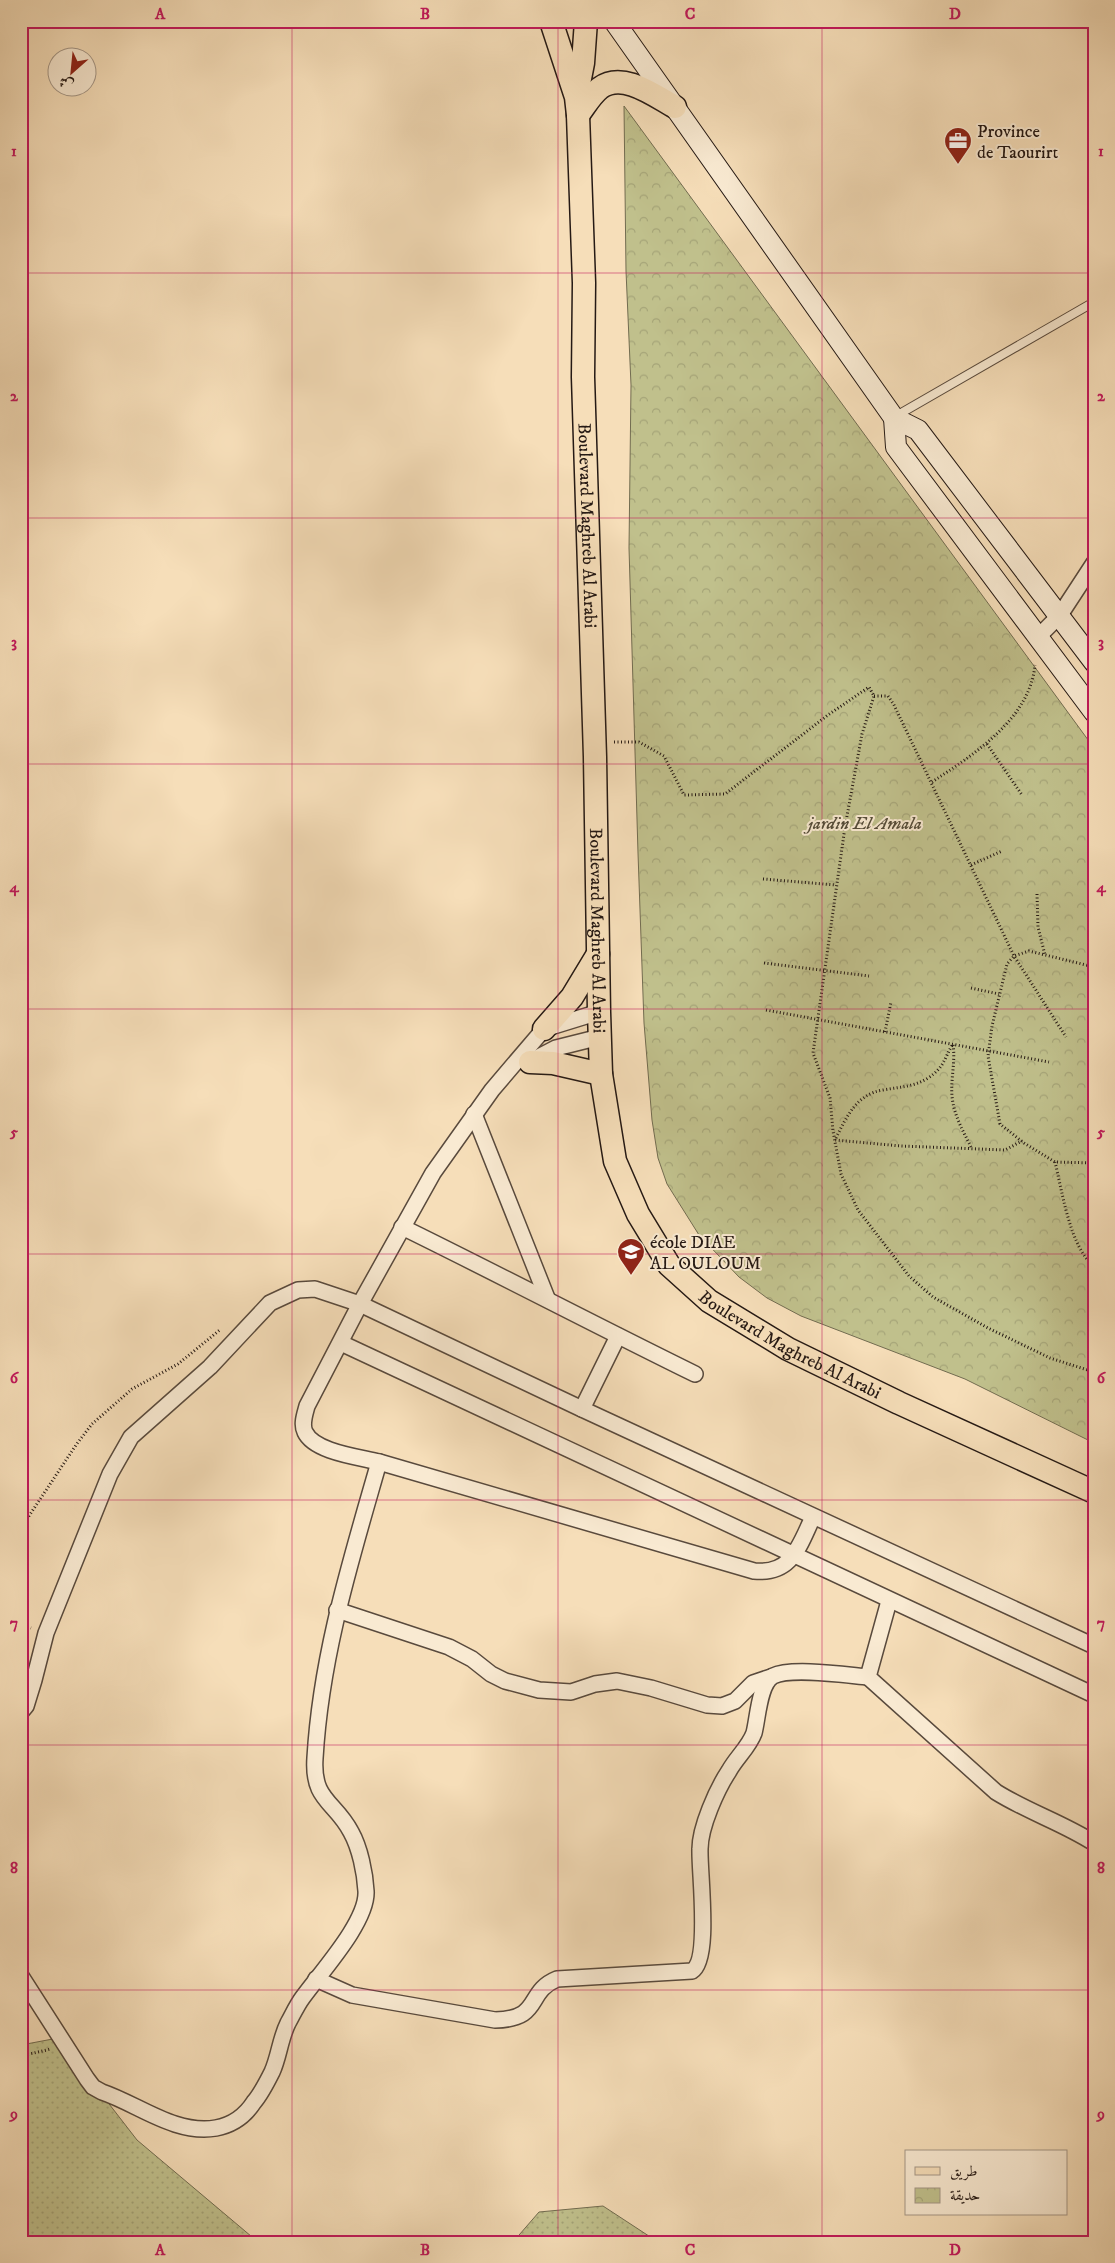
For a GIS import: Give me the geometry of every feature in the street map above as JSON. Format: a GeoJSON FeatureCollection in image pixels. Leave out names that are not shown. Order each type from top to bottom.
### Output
{"type":"FeatureCollection","features":[{"type":"Feature","properties":{"kind":"main road","name":"Boulevard Maghreb Al Arabi"},"geometry":{"type":"LineString","coordinates":[[551,21],[577,106]]}},
{"type":"Feature","properties":{"kind":"main road","name":"Boulevard Maghreb Al Arabi"},"geometry":{"type":"LineString","coordinates":[[586,21],[577,106],[584,274],[584,377],[595,742],[599,1012],[601,1074],[615,1161],[638,1214],[669,1265],[709,1301],[788,1349],[899,1403],[1094,1492]]}},
{"type":"Feature","properties":{"kind":"main road"},"geometry":{"type":"LineString","coordinates":[[577,106],[606,84],[616,82],[642,89],[675,107]]}},
{"type":"Feature","properties":{"kind":"main road"},"geometry":{"type":"LineString","coordinates":[[544,1028],[572,997],[598,953]]}},
{"type":"Feature","properties":{"kind":"main road"},"geometry":{"type":"LineString","coordinates":[[530,1062],[553,1063],[601,1074]]}},
{"type":"Feature","properties":{"kind":"street"},"geometry":{"type":"LineString","coordinates":[[614,21],[894,418],[918,430],[1094,662]]}},
{"type":"Feature","properties":{"kind":"street"},"geometry":{"type":"LineString","coordinates":[[894,418],[896,447],[1094,712]]}},
{"type":"Feature","properties":{"kind":"street"},"geometry":{"type":"LineString","coordinates":[[1038,637],[1060,615],[1094,563]]}},
{"type":"Feature","properties":{"kind":"street"},"geometry":{"type":"LineString","coordinates":[[599,1012],[544,1028],[474,1114],[433,1174],[360,1304],[307,1406],[303,1420],[304,1432],[314,1444],[326,1449],[379,1462],[754,1571],[768,1572],[780,1568],[794,1557],[813,1517]]}},
{"type":"Feature","properties":{"kind":"street"},"geometry":{"type":"LineString","coordinates":[[500,1080],[556,1048],[600,1037]]}},
{"type":"Feature","properties":{"kind":"street"},"geometry":{"type":"LineString","coordinates":[[474,1114],[547,1298]]}},
{"type":"Feature","properties":{"kind":"street"},"geometry":{"type":"LineString","coordinates":[[402,1227],[547,1298],[695,1374]]}},
{"type":"Feature","properties":{"kind":"street"},"geometry":{"type":"LineString","coordinates":[[21,1712],[26,1706],[50,1624],[110,1474],[131,1437],[152,1416],[210,1367],[270,1303],[298,1290],[315,1289],[360,1304],[813,1517],[1094,1646]]}},
{"type":"Feature","properties":{"kind":"street"},"geometry":{"type":"LineString","coordinates":[[582,1409],[618,1336]]}},
{"type":"Feature","properties":{"kind":"street"},"geometry":{"type":"LineString","coordinates":[[341,1342],[794,1557],[1094,1696]]}},
{"type":"Feature","properties":{"kind":"street"},"geometry":{"type":"LineString","coordinates":[[21,1976],[93,2087],[176,2125],[214,2128],[240,2118],[254,2102],[272,2072],[286,2026],[301,2000],[354,1927],[366,1901],[366,1888],[352,1832],[320,1794],[315,1780],[314,1761],[318,1707],[336,1610],[379,1462]]}},
{"type":"Feature","properties":{"kind":"street"},"geometry":{"type":"LineString","coordinates":[[868,1677],[889,1601]]}},
{"type":"Feature","properties":{"kind":"street"},"geometry":{"type":"LineString","coordinates":[[336,1610],[449,1647],[472,1659],[491,1674],[505,1681],[539,1690],[571,1692],[595,1684],[617,1681],[651,1688],[707,1705],[722,1706],[735,1701],[753,1683],[785,1672],[868,1677],[996,1792],[1018,1806],[1075,1831],[1094,1843]]}},
{"type":"Feature","properties":{"kind":"street"},"geometry":{"type":"LineString","coordinates":[[316,1979],[352,1995],[495,2020],[512,2019],[525,2014],[546,1984],[557,1979],[692,1971],[697,1968],[699,1963],[703,1903],[700,1848],[704,1827],[728,1772],[754,1733],[761,1699],[771,1677]]}},
{"type":"Feature","properties":{"kind":"lane"},"geometry":{"type":"LineString","coordinates":[[894,418],[1094,302]]}},
{"type":"Feature","properties":{"kind":"path"},"geometry":{"type":"LineString","coordinates":[[932,782],[987,744],[1010,720],[1027,693],[1035,672],[1038,637]]}},
{"type":"Feature","properties":{"kind":"path"},"geometry":{"type":"LineString","coordinates":[[595,742],[639,742],[664,756],[684,795],[726,794],[828,715],[869,687],[874,696],[862,734],[836,885],[826,970],[813,1054],[830,1098],[841,1174],[858,1210],[909,1276],[933,1298],[988,1328],[1050,1358],[1094,1372]]}},
{"type":"Feature","properties":{"kind":"path"},"geometry":{"type":"LineString","coordinates":[[874,696],[888,696],[891,700],[1014,956],[1066,1037]]}},
{"type":"Feature","properties":{"kind":"path"},"geometry":{"type":"LineString","coordinates":[[987,744],[1022,795]]}},
{"type":"Feature","properties":{"kind":"path"},"geometry":{"type":"LineString","coordinates":[[971,865],[1002,851]]}},
{"type":"Feature","properties":{"kind":"path"},"geometry":{"type":"LineString","coordinates":[[763,879],[836,885]]}},
{"type":"Feature","properties":{"kind":"path"},"geometry":{"type":"LineString","coordinates":[[1037,894],[1038,927],[1045,955]]}},
{"type":"Feature","properties":{"kind":"path"},"geometry":{"type":"LineString","coordinates":[[1094,967],[1029,951],[1014,956],[1007,964],[988,1052],[990,1075],[1000,1124],[1055,1162],[1094,1163]]}},
{"type":"Feature","properties":{"kind":"path"},"geometry":{"type":"LineString","coordinates":[[764,963],[869,976]]}},
{"type":"Feature","properties":{"kind":"path"},"geometry":{"type":"LineString","coordinates":[[971,988],[999,994]]}},
{"type":"Feature","properties":{"kind":"path"},"geometry":{"type":"LineString","coordinates":[[885,1032],[891,1002]]}},
{"type":"Feature","properties":{"kind":"path"},"geometry":{"type":"LineString","coordinates":[[766,1010],[1049,1062]]}},
{"type":"Feature","properties":{"kind":"path"},"geometry":{"type":"LineString","coordinates":[[835,1140],[856,1101],[881,1090],[905,1088],[928,1078],[945,1063],[953,1044]]}},
{"type":"Feature","properties":{"kind":"path"},"geometry":{"type":"LineString","coordinates":[[953,1044],[955,1058],[953,1102],[959,1123],[971,1147]]}},
{"type":"Feature","properties":{"kind":"path"},"geometry":{"type":"LineString","coordinates":[[835,1140],[901,1146],[971,1147],[1005,1150],[1022,1141]]}},
{"type":"Feature","properties":{"kind":"path"},"geometry":{"type":"LineString","coordinates":[[1055,1162],[1074,1234],[1087,1261],[1094,1266]]}},
{"type":"Feature","properties":{"kind":"path"},"geometry":{"type":"LineString","coordinates":[[21,1528],[76,1444],[92,1424],[132,1389],[178,1364],[226,1324]]}},
{"type":"Feature","properties":{"kind":"path"},"geometry":{"type":"LineString","coordinates":[[21,2056],[66,2045]]}},
{"type":"Feature","properties":{"kind":"green space","name":"jardin El Amala"},"geometry":{"type":"Polygon","coordinates":[[[624,106],[1094,748],[1094,1443],[965,1379],[801,1316],[767,1298],[739,1277],[699,1235],[667,1184],[658,1158],[652,1120],[644,1023],[629,548],[631,385],[626,271],[624,106]]]}},
{"type":"Feature","properties":{"kind":"green space"},"geometry":{"type":"Polygon","coordinates":[[[58,2038],[137,2140],[258,2242],[21,2242],[21,2045],[58,2038]]]}},
{"type":"Feature","properties":{"kind":"green space"},"geometry":{"type":"Polygon","coordinates":[[[603,2206],[658,2242],[513,2242],[539,2212],[603,2206]]]}},
{"type":"Feature","properties":{"kind":"place","name":"Province de Taourirt"},"geometry":{"type":"Point","coordinates":[958,165]}},
{"type":"Feature","properties":{"kind":"place","name":"école DIAE AL OULOUM"},"geometry":{"type":"Point","coordinates":[631,1276]}}]}
